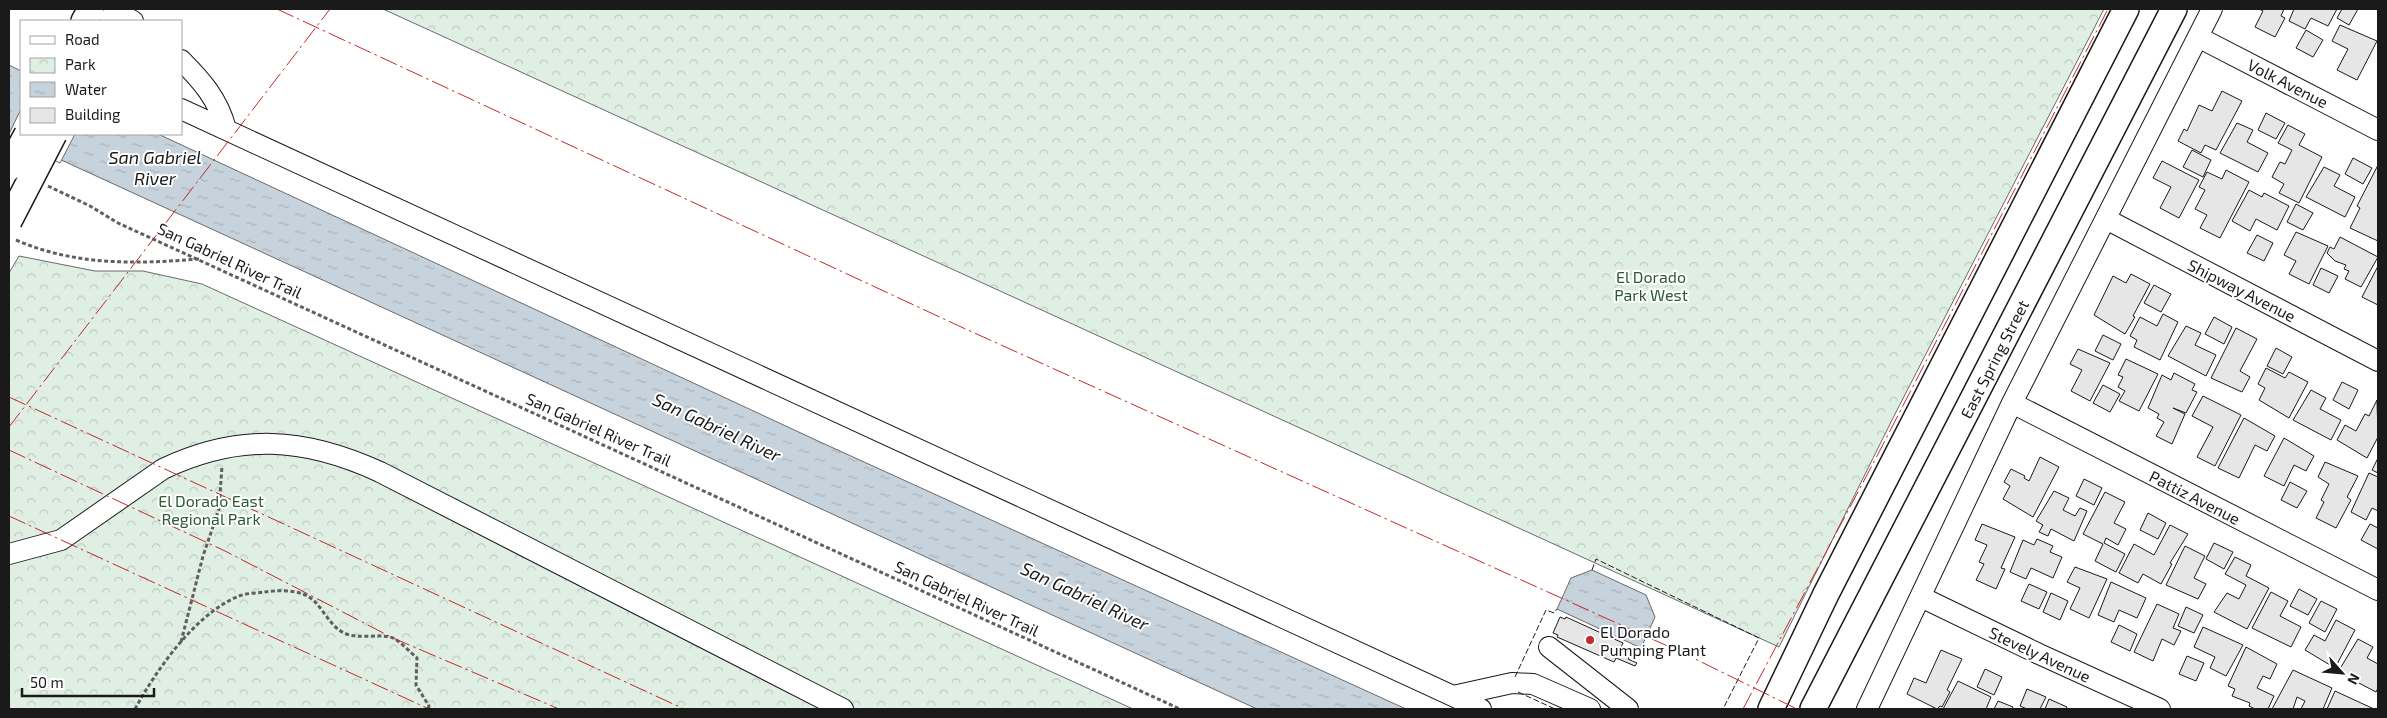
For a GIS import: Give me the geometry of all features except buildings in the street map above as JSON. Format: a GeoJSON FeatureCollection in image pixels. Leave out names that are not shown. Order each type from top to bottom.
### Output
{"type":"FeatureCollection","features":[{"type":"Feature","properties":{"kind":"main road"},"geometry":{"type":"LineString","coordinates":[[85,20],[91,9]]}},
{"type":"Feature","properties":{"kind":"main road"},"geometry":{"type":"LineString","coordinates":[[1771,709],[1826,594],[2126,9]]}},
{"type":"Feature","properties":{"kind":"main road","name":"East Spring Street"},"geometry":{"type":"LineString","coordinates":[[1813,709],[2174,9]]}},
{"type":"Feature","properties":{"kind":"main road"},"geometry":{"type":"LineString","coordinates":[[9,168],[26,135]]}},
{"type":"Feature","properties":{"kind":"main road"},"geometry":{"type":"LineString","coordinates":[[9,222],[53,135]]}},
{"type":"Feature","properties":{"kind":"street"},"geometry":{"type":"LineString","coordinates":[[1867,709],[2012,403],[2212,9]]}},
{"type":"Feature","properties":{"kind":"street","name":"Volk Avenue"},"geometry":{"type":"LineString","coordinates":[[2198,36],[2378,130]]}},
{"type":"Feature","properties":{"kind":"street"},"geometry":{"type":"LineString","coordinates":[[182,61],[208,87],[221,110],[226,128]]}},
{"type":"Feature","properties":{"kind":"street"},"geometry":{"type":"LineString","coordinates":[[182,109],[226,128],[1482,709]]}},
{"type":"Feature","properties":{"kind":"street","name":"Shipway Avenue"},"geometry":{"type":"LineString","coordinates":[[2106,219],[2378,361]]}},
{"type":"Feature","properties":{"kind":"street","name":"Pattiz Avenue"},"geometry":{"type":"LineString","coordinates":[[2012,403],[2378,590]]}},
{"type":"Feature","properties":{"kind":"street"},"geometry":{"type":"LineString","coordinates":[[9,554],[60,540],[163,470],[199,454],[224,448],[273,443],[294,444],[359,463],[843,709]]}},
{"type":"Feature","properties":{"kind":"street","name":"Stevely Avenue"},"geometry":{"type":"LineString","coordinates":[[1921,597],[2039,654],[2160,709]]}},
{"type":"Feature","properties":{"kind":"street"},"geometry":{"type":"LineString","coordinates":[[1549,647],[1628,709]]}},
{"type":"Feature","properties":{"kind":"street"},"geometry":{"type":"LineString","coordinates":[[1453,696],[1512,683],[1533,684],[1590,709]]}},
{"type":"Feature","properties":{"kind":"path","name":"San Gabriel River Trail"},"geometry":{"type":"LineString","coordinates":[[42,183],[83,202],[118,223],[1180,709]]}},
{"type":"Feature","properties":{"kind":"path"},"geometry":{"type":"LineString","coordinates":[[9,236],[52,252],[92,261],[135,264],[199,259]]}},
{"type":"Feature","properties":{"kind":"path"},"geometry":{"type":"LineString","coordinates":[[180,645],[203,556],[219,509],[224,448]]}},
{"type":"Feature","properties":{"kind":"path"},"geometry":{"type":"LineString","coordinates":[[135,709],[160,666],[216,610],[240,596],[278,590],[304,594],[322,610],[333,625],[344,633],[361,637],[393,638],[417,658],[416,685],[429,706],[428,709]]}},
{"type":"Feature","properties":{"kind":"green space","name":"El Dorado Park West"},"geometry":{"type":"Polygon","coordinates":[[[383,9],[2104,9],[1896,412],[1779,647],[383,9]]]}},
{"type":"Feature","properties":{"kind":"green space","name":"El Dorado East Regional Park"},"geometry":{"type":"Polygon","coordinates":[[[19,256],[95,271],[143,271],[202,284],[1133,709],[9,709],[9,273],[19,256]]]}},
{"type":"Feature","properties":{"kind":"water","name":"San Gabriel River"},"geometry":{"type":"Polygon","coordinates":[[[9,65],[20,70],[20,135],[160,135],[818,441],[1406,709],[1257,709],[9,136],[9,65]]]}},
{"type":"Feature","properties":{"kind":"water"},"geometry":{"type":"Polygon","coordinates":[[[1592,570],[1646,595],[1655,617],[1641,648],[1557,609],[1571,578],[1592,570]]]}},
{"type":"Feature","properties":{"kind":"pier"},"geometry":{"type":"Polygon","coordinates":[[[20,111],[20,135],[74,135],[60,163],[9,139],[9,134],[20,111]]]}},
{"type":"Feature","properties":{"kind":"fence"},"geometry":{"type":"LineString","coordinates":[[1592,570],[1596,559],[1759,638],[1723,709]]}},
{"type":"Feature","properties":{"kind":"fence"},"geometry":{"type":"LineString","coordinates":[[1515,677],[1546,610],[1554,613],[1557,609]]}},
{"type":"Feature","properties":{"kind":"fence"},"geometry":{"type":"LineString","coordinates":[[1518,692],[1555,709]]}},
{"type":"Feature","properties":{"kind":"power"},"geometry":{"type":"LineString","coordinates":[[277,9],[959,326],[1683,653],[1797,709]]}},
{"type":"Feature","properties":{"kind":"power"},"geometry":{"type":"LineString","coordinates":[[9,427],[330,9]]}},
{"type":"Feature","properties":{"kind":"power"},"geometry":{"type":"LineString","coordinates":[[1743,709],[1877,456],[2108,9]]}},
{"type":"Feature","properties":{"kind":"power"},"geometry":{"type":"LineString","coordinates":[[9,397],[684,709]]}},
{"type":"Feature","properties":{"kind":"power"},"geometry":{"type":"LineString","coordinates":[[9,450],[225,551],[393,638],[559,709]]}},
{"type":"Feature","properties":{"kind":"power"},"geometry":{"type":"LineString","coordinates":[[9,516],[429,709]]}},
{"type":"Feature","properties":{"kind":"place","name":"El Dorado Pumping Plant"},"geometry":{"type":"Point","coordinates":[1590,640]}}]}
